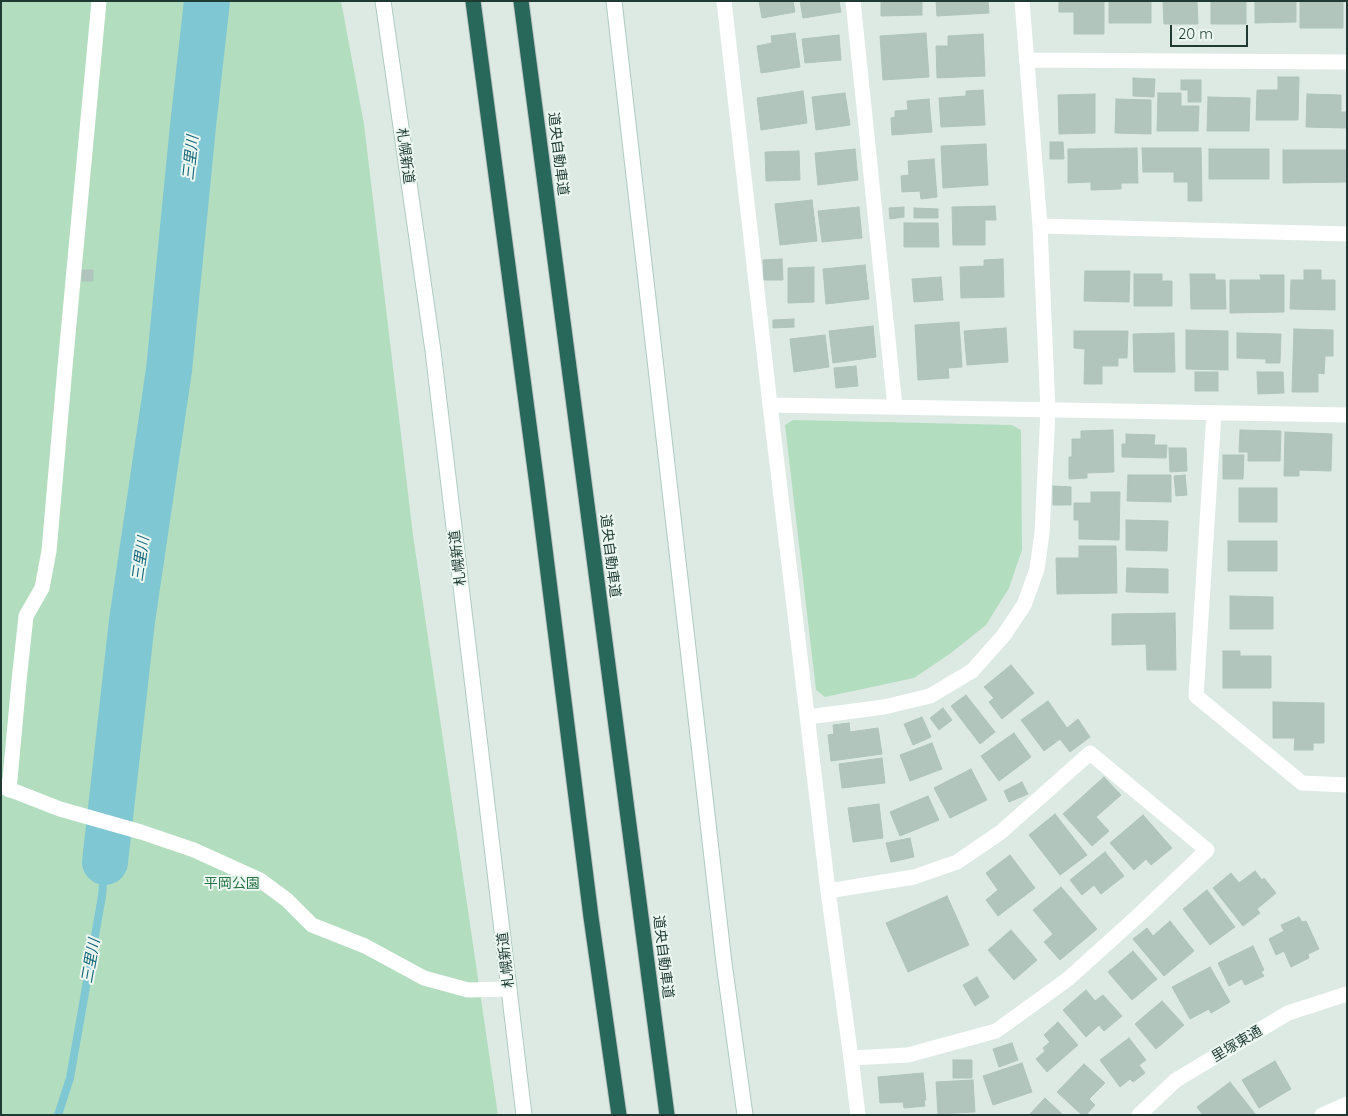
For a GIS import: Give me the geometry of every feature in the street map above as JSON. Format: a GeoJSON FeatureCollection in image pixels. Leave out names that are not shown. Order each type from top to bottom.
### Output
{"type":"FeatureCollection","features":[{"type":"Feature","properties":{"kind":"highway"},"geometry":{"type":"LineString","coordinates":[[473,1],[536,475],[591,917],[619,1115]]}},
{"type":"Feature","properties":{"kind":"highway","name":"道央自動車道"},"geometry":{"type":"LineString","coordinates":[[521,1],[667,1115]]}},
{"type":"Feature","properties":{"kind":"street"},"geometry":{"type":"LineString","coordinates":[[99,1],[48,551],[42,588],[26,616],[5,788],[60,809],[142,832],[194,850],[260,880],[287,900],[312,925],[366,946],[424,978],[468,990],[509,989]]}},
{"type":"Feature","properties":{"kind":"street","name":"札幌新道"},"geometry":{"type":"LineString","coordinates":[[383,1],[433,351],[524,1115]]}},
{"type":"Feature","properties":{"kind":"street"},"geometry":{"type":"LineString","coordinates":[[614,1],[724,962],[745,1115]]}},
{"type":"Feature","properties":{"kind":"street"},"geometry":{"type":"LineString","coordinates":[[724,1],[828,891],[858,1115]]}},
{"type":"Feature","properties":{"kind":"street"},"geometry":{"type":"LineString","coordinates":[[852,1],[895,407]]}},
{"type":"Feature","properties":{"kind":"street"},"geometry":{"type":"LineString","coordinates":[[808,717],[884,708],[930,696],[972,671],[1004,635],[1024,605],[1037,569],[1042,533],[1048,410],[1040,226],[1022,1]]}},
{"type":"Feature","properties":{"kind":"street"},"geometry":{"type":"LineString","coordinates":[[1026,60],[1347,62]]}},
{"type":"Feature","properties":{"kind":"street"},"geometry":{"type":"LineString","coordinates":[[1040,226],[1347,234]]}},
{"type":"Feature","properties":{"kind":"street"},"geometry":{"type":"LineString","coordinates":[[770,405],[1347,415]]}},
{"type":"Feature","properties":{"kind":"street"},"geometry":{"type":"LineString","coordinates":[[1214,413],[1196,696],[1302,783],[1347,785]]}},
{"type":"Feature","properties":{"kind":"street"},"geometry":{"type":"LineString","coordinates":[[828,891],[914,877],[957,862],[1001,832],[1090,753],[1207,850],[1068,979],[996,1031],[908,1055],[851,1058]]}},
{"type":"Feature","properties":{"kind":"street","name":"里塚東通"},"geometry":{"type":"LineString","coordinates":[[1139,1115],[1176,1080],[1288,1014],[1347,994]]}},
{"type":"Feature","properties":{"kind":"street"},"geometry":{"type":"LineString","coordinates":[[1322,1115],[1347,1104]]}},
{"type":"Feature","properties":{"kind":"green space","name":"平岡公園"},"geometry":{"type":"Polygon","coordinates":[[[1,1],[341,1],[364,124],[413,535],[498,1115],[1,1115],[1,1]]]}},
{"type":"Feature","properties":{"kind":"green space"},"geometry":{"type":"Polygon","coordinates":[[[793,420],[1012,425],[1021,430],[1022,550],[1009,588],[986,625],[951,653],[914,678],[825,697],[816,690],[785,425],[793,420]]]}},
{"type":"Feature","properties":{"kind":"building"},"geometry":{"type":"Polygon","coordinates":[[[759,1],[793,1],[795,12],[762,18],[759,1]]]}},
{"type":"Feature","properties":{"kind":"building"},"geometry":{"type":"Polygon","coordinates":[[[800,1],[839,1],[841,12],[803,18],[800,1]]]}},
{"type":"Feature","properties":{"kind":"building"},"geometry":{"type":"Polygon","coordinates":[[[881,1],[922,1],[922,15],[881,16],[881,1]]]}},
{"type":"Feature","properties":{"kind":"building"},"geometry":{"type":"Polygon","coordinates":[[[936,1],[988,1],[989,13],[937,16],[936,1]]]}},
{"type":"Feature","properties":{"kind":"building"},"geometry":{"type":"Polygon","coordinates":[[[1059,1],[1104,1],[1104,34],[1074,34],[1074,12],[1059,12],[1059,1]]]}},
{"type":"Feature","properties":{"kind":"building"},"geometry":{"type":"Polygon","coordinates":[[[1109,1],[1151,1],[1151,23],[1109,23],[1109,1]]]}},
{"type":"Feature","properties":{"kind":"building"},"geometry":{"type":"Polygon","coordinates":[[[1163,1],[1197,1],[1198,24],[1164,24],[1163,1]]]}},
{"type":"Feature","properties":{"kind":"building"},"geometry":{"type":"Polygon","coordinates":[[[1211,1],[1246,1],[1246,24],[1211,24],[1211,1]]]}},
{"type":"Feature","properties":{"kind":"building"},"geometry":{"type":"Polygon","coordinates":[[[1255,1],[1296,1],[1296,22],[1255,23],[1255,1]]]}},
{"type":"Feature","properties":{"kind":"building"},"geometry":{"type":"Polygon","coordinates":[[[1300,1],[1343,1],[1343,28],[1300,28],[1300,1]]]}},
{"type":"Feature","properties":{"kind":"building"},"geometry":{"type":"Polygon","coordinates":[[[795,33],[800,67],[761,73],[757,46],[772,43],[771,36],[795,33]]]}},
{"type":"Feature","properties":{"kind":"building"},"geometry":{"type":"Polygon","coordinates":[[[926,33],[929,77],[883,80],[880,36],[926,33]]]}},
{"type":"Feature","properties":{"kind":"building"},"geometry":{"type":"Polygon","coordinates":[[[983,34],[985,76],[937,78],[936,46],[948,46],[948,36],[983,34]]]}},
{"type":"Feature","properties":{"kind":"building"},"geometry":{"type":"Polygon","coordinates":[[[839,35],[841,60],[805,63],[802,39],[839,35]]]}},
{"type":"Feature","properties":{"kind":"building"},"geometry":{"type":"Polygon","coordinates":[[[1278,77],[1299,77],[1298,120],[1256,120],[1257,90],[1278,90],[1278,77]]]}},
{"type":"Feature","properties":{"kind":"building"},"geometry":{"type":"Polygon","coordinates":[[[1133,78],[1155,79],[1154,97],[1133,96],[1133,78]]]}},
{"type":"Feature","properties":{"kind":"building"},"geometry":{"type":"Polygon","coordinates":[[[1181,80],[1201,80],[1201,102],[1188,102],[1188,90],[1181,90],[1181,80]]]}},
{"type":"Feature","properties":{"kind":"building"},"geometry":{"type":"Polygon","coordinates":[[[983,90],[985,125],[941,127],[939,98],[966,96],[966,91],[983,90]]]}},
{"type":"Feature","properties":{"kind":"building"},"geometry":{"type":"Polygon","coordinates":[[[803,91],[807,123],[761,130],[757,98],[803,91]]]}},
{"type":"Feature","properties":{"kind":"building"},"geometry":{"type":"Polygon","coordinates":[[[845,93],[850,125],[816,130],[812,97],[845,93]]]}},
{"type":"Feature","properties":{"kind":"building"},"geometry":{"type":"Polygon","coordinates":[[[1158,93],[1181,93],[1181,106],[1199,106],[1198,131],[1157,131],[1158,93]]]}},
{"type":"Feature","properties":{"kind":"building"},"geometry":{"type":"Polygon","coordinates":[[[1095,94],[1095,133],[1059,134],[1058,95],[1095,94]]]}},
{"type":"Feature","properties":{"kind":"building"},"geometry":{"type":"Polygon","coordinates":[[[1307,94],[1341,95],[1341,112],[1346,112],[1346,128],[1306,127],[1307,94]]]}},
{"type":"Feature","properties":{"kind":"building"},"geometry":{"type":"Polygon","coordinates":[[[1208,97],[1250,98],[1249,131],[1207,131],[1208,97]]]}},
{"type":"Feature","properties":{"kind":"building"},"geometry":{"type":"Polygon","coordinates":[[[929,99],[932,132],[892,135],[891,118],[895,117],[895,111],[908,110],[907,101],[929,99]]]}},
{"type":"Feature","properties":{"kind":"building"},"geometry":{"type":"Polygon","coordinates":[[[1116,99],[1151,100],[1151,134],[1115,133],[1116,99]]]}},
{"type":"Feature","properties":{"kind":"building"},"geometry":{"type":"Polygon","coordinates":[[[1050,142],[1063,142],[1064,159],[1050,159],[1050,142]]]}},
{"type":"Feature","properties":{"kind":"building"},"geometry":{"type":"Polygon","coordinates":[[[986,144],[988,185],[943,188],[941,146],[986,144]]]}},
{"type":"Feature","properties":{"kind":"building"},"geometry":{"type":"Polygon","coordinates":[[[1137,148],[1138,183],[1121,183],[1121,189],[1091,190],[1091,182],[1068,183],[1068,149],[1137,148]]]}},
{"type":"Feature","properties":{"kind":"building"},"geometry":{"type":"Polygon","coordinates":[[[1142,148],[1201,148],[1202,201],[1188,201],[1188,182],[1174,182],[1174,172],[1143,172],[1142,148]]]}},
{"type":"Feature","properties":{"kind":"building"},"geometry":{"type":"Polygon","coordinates":[[[855,149],[858,180],[818,185],[815,153],[855,149]]]}},
{"type":"Feature","properties":{"kind":"building"},"geometry":{"type":"Polygon","coordinates":[[[1209,149],[1269,149],[1269,179],[1209,179],[1209,149]]]}},
{"type":"Feature","properties":{"kind":"building"},"geometry":{"type":"Polygon","coordinates":[[[1283,150],[1346,150],[1347,182],[1283,183],[1283,150]]]}},
{"type":"Feature","properties":{"kind":"building"},"geometry":{"type":"Polygon","coordinates":[[[799,151],[800,180],[766,181],[765,152],[799,151]]]}},
{"type":"Feature","properties":{"kind":"building"},"geometry":{"type":"Polygon","coordinates":[[[934,159],[937,197],[921,199],[920,191],[902,192],[901,176],[909,175],[908,161],[934,159]]]}},
{"type":"Feature","properties":{"kind":"building"},"geometry":{"type":"Polygon","coordinates":[[[812,200],[817,241],[780,245],[775,204],[812,200]]]}},
{"type":"Feature","properties":{"kind":"building"},"geometry":{"type":"Polygon","coordinates":[[[995,206],[996,220],[985,220],[985,245],[953,245],[952,207],[995,206]]]}},
{"type":"Feature","properties":{"kind":"building"},"geometry":{"type":"Polygon","coordinates":[[[859,207],[862,238],[822,242],[818,211],[859,207]]]}},
{"type":"Feature","properties":{"kind":"building"},"geometry":{"type":"Polygon","coordinates":[[[904,207],[904,217],[890,219],[889,208],[904,207]]]}},
{"type":"Feature","properties":{"kind":"building"},"geometry":{"type":"Polygon","coordinates":[[[914,208],[938,209],[938,218],[914,218],[914,208]]]}},
{"type":"Feature","properties":{"kind":"building"},"geometry":{"type":"Polygon","coordinates":[[[904,223],[938,223],[939,247],[904,247],[904,223]]]}},
{"type":"Feature","properties":{"kind":"building"},"geometry":{"type":"Polygon","coordinates":[[[782,259],[783,280],[764,280],[763,260],[782,259]]]}},
{"type":"Feature","properties":{"kind":"building"},"geometry":{"type":"Polygon","coordinates":[[[1003,259],[1004,297],[961,298],[960,267],[984,266],[984,260],[1003,259]]]}},
{"type":"Feature","properties":{"kind":"building"},"geometry":{"type":"Polygon","coordinates":[[[865,265],[869,299],[826,304],[823,269],[865,265]]]}},
{"type":"Feature","properties":{"kind":"building"},"geometry":{"type":"Polygon","coordinates":[[[814,267],[814,302],[788,303],[788,268],[814,267]]]}},
{"type":"Feature","properties":{"kind":"building"},"geometry":{"type":"Polygon","coordinates":[[[82,270],[93,270],[93,281],[82,281],[82,270]]]}},
{"type":"Feature","properties":{"kind":"building"},"geometry":{"type":"Polygon","coordinates":[[[1304,270],[1321,270],[1321,280],[1335,280],[1335,310],[1290,309],[1291,280],[1304,280],[1304,270]]]}},
{"type":"Feature","properties":{"kind":"building"},"geometry":{"type":"Polygon","coordinates":[[[1085,271],[1130,271],[1129,302],[1084,301],[1085,271]]]}},
{"type":"Feature","properties":{"kind":"building"},"geometry":{"type":"Polygon","coordinates":[[[1134,274],[1162,274],[1162,281],[1172,281],[1172,306],[1134,306],[1134,274]]]}},
{"type":"Feature","properties":{"kind":"building"},"geometry":{"type":"Polygon","coordinates":[[[1190,274],[1215,274],[1215,280],[1225,280],[1226,309],[1191,309],[1190,274]]]}},
{"type":"Feature","properties":{"kind":"building"},"geometry":{"type":"Polygon","coordinates":[[[1260,275],[1284,275],[1284,312],[1230,313],[1230,280],[1261,280],[1260,275]]]}},
{"type":"Feature","properties":{"kind":"building"},"geometry":{"type":"Polygon","coordinates":[[[941,277],[943,300],[914,302],[912,279],[941,277]]]}},
{"type":"Feature","properties":{"kind":"building"},"geometry":{"type":"Polygon","coordinates":[[[794,319],[794,327],[773,328],[773,320],[794,319]]]}},
{"type":"Feature","properties":{"kind":"building"},"geometry":{"type":"Polygon","coordinates":[[[959,322],[962,367],[948,368],[949,378],[918,380],[915,325],[959,322]]]}},
{"type":"Feature","properties":{"kind":"building"},"geometry":{"type":"Polygon","coordinates":[[[873,326],[876,357],[833,363],[829,331],[873,326]]]}},
{"type":"Feature","properties":{"kind":"building"},"geometry":{"type":"Polygon","coordinates":[[[1006,328],[1008,362],[967,365],[964,331],[1006,328]]]}},
{"type":"Feature","properties":{"kind":"building"},"geometry":{"type":"Polygon","coordinates":[[[1294,329],[1333,330],[1333,356],[1325,356],[1324,374],[1318,373],[1318,392],[1292,392],[1294,329]]]}},
{"type":"Feature","properties":{"kind":"building"},"geometry":{"type":"Polygon","coordinates":[[[1186,330],[1228,331],[1228,370],[1186,369],[1186,330]]]}},
{"type":"Feature","properties":{"kind":"building"},"geometry":{"type":"Polygon","coordinates":[[[1074,331],[1128,331],[1127,358],[1118,358],[1118,366],[1102,366],[1102,384],[1084,384],[1085,349],[1074,348],[1074,331]]]}},
{"type":"Feature","properties":{"kind":"building"},"geometry":{"type":"Polygon","coordinates":[[[1174,333],[1175,372],[1134,372],[1133,334],[1174,333]]]}},
{"type":"Feature","properties":{"kind":"building"},"geometry":{"type":"Polygon","coordinates":[[[1237,333],[1281,334],[1280,363],[1266,363],[1266,359],[1237,358],[1237,333]]]}},
{"type":"Feature","properties":{"kind":"building"},"geometry":{"type":"Polygon","coordinates":[[[825,335],[829,367],[794,372],[790,339],[825,335]]]}},
{"type":"Feature","properties":{"kind":"building"},"geometry":{"type":"Polygon","coordinates":[[[856,366],[858,386],[836,388],[834,368],[856,366]]]}},
{"type":"Feature","properties":{"kind":"building"},"geometry":{"type":"Polygon","coordinates":[[[1195,372],[1218,372],[1218,391],[1195,391],[1195,372]]]}},
{"type":"Feature","properties":{"kind":"building"},"geometry":{"type":"Polygon","coordinates":[[[1257,372],[1283,372],[1284,393],[1258,394],[1257,372]]]}},
{"type":"Feature","properties":{"kind":"building"},"geometry":{"type":"Polygon","coordinates":[[[1113,430],[1114,472],[1087,473],[1087,478],[1069,479],[1069,457],[1072,457],[1072,439],[1081,439],[1081,431],[1113,430]]]}},
{"type":"Feature","properties":{"kind":"building"},"geometry":{"type":"Polygon","coordinates":[[[1240,430],[1281,431],[1280,461],[1248,461],[1248,452],[1239,452],[1240,430]]]}},
{"type":"Feature","properties":{"kind":"building"},"geometry":{"type":"Polygon","coordinates":[[[1285,432],[1332,434],[1331,471],[1299,470],[1299,476],[1284,476],[1285,432]]]}},
{"type":"Feature","properties":{"kind":"building"},"geometry":{"type":"Polygon","coordinates":[[[1126,434],[1155,435],[1154,445],[1167,445],[1166,458],[1122,457],[1122,444],[1126,444],[1126,434]]]}},
{"type":"Feature","properties":{"kind":"building"},"geometry":{"type":"Polygon","coordinates":[[[1169,448],[1186,448],[1187,471],[1170,472],[1169,448]]]}},
{"type":"Feature","properties":{"kind":"building"},"geometry":{"type":"Polygon","coordinates":[[[1223,455],[1244,455],[1243,479],[1223,479],[1223,455]]]}},
{"type":"Feature","properties":{"kind":"building"},"geometry":{"type":"Polygon","coordinates":[[[1128,475],[1171,475],[1171,502],[1127,501],[1128,475]]]}},
{"type":"Feature","properties":{"kind":"building"},"geometry":{"type":"Polygon","coordinates":[[[1185,475],[1187,495],[1176,496],[1174,476],[1185,475]]]}},
{"type":"Feature","properties":{"kind":"building"},"geometry":{"type":"Polygon","coordinates":[[[1053,486],[1071,487],[1071,505],[1053,505],[1053,486]]]}},
{"type":"Feature","properties":{"kind":"building"},"geometry":{"type":"Polygon","coordinates":[[[1239,488],[1277,488],[1277,522],[1239,522],[1239,488]]]}},
{"type":"Feature","properties":{"kind":"building"},"geometry":{"type":"Polygon","coordinates":[[[1091,492],[1120,492],[1119,540],[1079,539],[1079,520],[1074,520],[1074,503],[1091,503],[1091,492]]]}},
{"type":"Feature","properties":{"kind":"building"},"geometry":{"type":"Polygon","coordinates":[[[1126,520],[1168,521],[1167,551],[1126,550],[1126,520]]]}},
{"type":"Feature","properties":{"kind":"building"},"geometry":{"type":"Polygon","coordinates":[[[1228,541],[1277,541],[1277,571],[1228,571],[1228,541]]]}},
{"type":"Feature","properties":{"kind":"building"},"geometry":{"type":"Polygon","coordinates":[[[1079,546],[1116,546],[1117,593],[1057,594],[1056,558],[1079,558],[1079,546]]]}},
{"type":"Feature","properties":{"kind":"building"},"geometry":{"type":"Polygon","coordinates":[[[1127,568],[1168,569],[1168,593],[1126,592],[1127,568]]]}},
{"type":"Feature","properties":{"kind":"building"},"geometry":{"type":"Polygon","coordinates":[[[1230,596],[1273,597],[1273,629],[1230,629],[1230,596]]]}},
{"type":"Feature","properties":{"kind":"building"},"geometry":{"type":"Polygon","coordinates":[[[1175,613],[1176,670],[1147,670],[1146,644],[1112,645],[1112,614],[1175,613]]]}},
{"type":"Feature","properties":{"kind":"building"},"geometry":{"type":"Polygon","coordinates":[[[1223,651],[1240,651],[1240,656],[1271,656],[1271,688],[1223,688],[1223,651]]]}},
{"type":"Feature","properties":{"kind":"building"},"geometry":{"type":"Polygon","coordinates":[[[1011,665],[1034,693],[1002,719],[989,702],[994,698],[984,687],[1011,665]]]}},
{"type":"Feature","properties":{"kind":"building"},"geometry":{"type":"Polygon","coordinates":[[[966,695],[995,732],[980,744],[951,706],[966,695]]]}},
{"type":"Feature","properties":{"kind":"building"},"geometry":{"type":"Polygon","coordinates":[[[1048,701],[1067,728],[1078,719],[1090,737],[1070,752],[1060,739],[1044,751],[1021,720],[1048,701]]]}},
{"type":"Feature","properties":{"kind":"building"},"geometry":{"type":"Polygon","coordinates":[[[1273,702],[1324,703],[1324,743],[1313,743],[1313,750],[1294,750],[1295,738],[1273,738],[1273,702]]]}},
{"type":"Feature","properties":{"kind":"building"},"geometry":{"type":"Polygon","coordinates":[[[943,708],[952,720],[939,730],[930,718],[943,708]]]}},
{"type":"Feature","properties":{"kind":"building"},"geometry":{"type":"Polygon","coordinates":[[[922,717],[931,737],[913,745],[904,724],[922,717]]]}},
{"type":"Feature","properties":{"kind":"building"},"geometry":{"type":"Polygon","coordinates":[[[849,723],[850,732],[878,728],[882,754],[831,761],[828,735],[834,734],[833,725],[849,723]]]}},
{"type":"Feature","properties":{"kind":"building"},"geometry":{"type":"Polygon","coordinates":[[[1014,733],[1031,757],[999,781],[981,756],[1014,733]]]}},
{"type":"Feature","properties":{"kind":"building"},"geometry":{"type":"Polygon","coordinates":[[[932,743],[942,769],[910,781],[900,755],[932,743]]]}},
{"type":"Feature","properties":{"kind":"building"},"geometry":{"type":"Polygon","coordinates":[[[882,758],[885,783],[842,788],[839,764],[882,758]]]}},
{"type":"Feature","properties":{"kind":"building"},"geometry":{"type":"Polygon","coordinates":[[[971,769],[987,800],[950,818],[934,788],[971,769]]]}},
{"type":"Feature","properties":{"kind":"building"},"geometry":{"type":"Polygon","coordinates":[[[1104,777],[1121,795],[1096,817],[1109,831],[1092,846],[1063,814],[1104,777]]]}},
{"type":"Feature","properties":{"kind":"building"},"geometry":{"type":"Polygon","coordinates":[[[1022,782],[1028,794],[1009,802],[1004,791],[1022,782]]]}},
{"type":"Feature","properties":{"kind":"building"},"geometry":{"type":"Polygon","coordinates":[[[928,796],[939,820],[900,836],[890,812],[928,796]]]}},
{"type":"Feature","properties":{"kind":"building"},"geometry":{"type":"Polygon","coordinates":[[[879,804],[883,838],[853,842],[848,808],[879,804]]]}},
{"type":"Feature","properties":{"kind":"building"},"geometry":{"type":"Polygon","coordinates":[[[1055,814],[1087,855],[1060,875],[1029,835],[1055,814]]]}},
{"type":"Feature","properties":{"kind":"building"},"geometry":{"type":"Polygon","coordinates":[[[1143,815],[1172,848],[1151,865],[1146,859],[1134,870],[1110,843],[1143,815]]]}},
{"type":"Feature","properties":{"kind":"building"},"geometry":{"type":"Polygon","coordinates":[[[910,838],[914,857],[891,862],[886,843],[910,838]]]}},
{"type":"Feature","properties":{"kind":"building"},"geometry":{"type":"Polygon","coordinates":[[[1105,852],[1124,876],[1101,894],[1094,885],[1082,895],[1070,880],[1105,852]]]}},
{"type":"Feature","properties":{"kind":"building"},"geometry":{"type":"Polygon","coordinates":[[[1010,855],[1035,888],[998,916],[986,900],[998,890],[986,873],[1010,855]]]}},
{"type":"Feature","properties":{"kind":"building"},"geometry":{"type":"Polygon","coordinates":[[[1255,871],[1262,880],[1264,878],[1276,893],[1257,909],[1260,913],[1243,926],[1213,888],[1231,873],[1239,883],[1255,871]]]}},
{"type":"Feature","properties":{"kind":"building"},"geometry":{"type":"Polygon","coordinates":[[[1061,887],[1097,929],[1060,960],[1044,942],[1053,934],[1033,910],[1061,887]]]}},
{"type":"Feature","properties":{"kind":"building"},"geometry":{"type":"Polygon","coordinates":[[[1207,890],[1235,927],[1210,945],[1183,909],[1207,890]]]}},
{"type":"Feature","properties":{"kind":"building"},"geometry":{"type":"Polygon","coordinates":[[[947,896],[969,945],[908,972],[886,923],[947,896]]]}},
{"type":"Feature","properties":{"kind":"building"},"geometry":{"type":"Polygon","coordinates":[[[1299,917],[1302,922],[1306,921],[1319,949],[1308,954],[1309,958],[1291,967],[1284,951],[1276,955],[1269,939],[1284,931],[1281,925],[1299,917]]]}},
{"type":"Feature","properties":{"kind":"building"},"geometry":{"type":"Polygon","coordinates":[[[1170,921],[1194,951],[1164,976],[1133,939],[1147,928],[1153,936],[1170,921]]]}},
{"type":"Feature","properties":{"kind":"building"},"geometry":{"type":"Polygon","coordinates":[[[1011,930],[1037,960],[1014,980],[988,950],[1011,930]]]}},
{"type":"Feature","properties":{"kind":"building"},"geometry":{"type":"Polygon","coordinates":[[[1253,946],[1264,970],[1261,972],[1264,976],[1245,985],[1242,979],[1229,986],[1218,963],[1253,946]]]}},
{"type":"Feature","properties":{"kind":"building"},"geometry":{"type":"Polygon","coordinates":[[[1133,951],[1157,979],[1132,1000],[1108,972],[1133,951]]]}},
{"type":"Feature","properties":{"kind":"building"},"geometry":{"type":"Polygon","coordinates":[[[1210,967],[1230,1002],[1211,1013],[1209,1009],[1190,1019],[1172,987],[1210,967]]]}},
{"type":"Feature","properties":{"kind":"building"},"geometry":{"type":"Polygon","coordinates":[[[977,977],[989,997],[975,1006],[963,985],[977,977]]]}},
{"type":"Feature","properties":{"kind":"building"},"geometry":{"type":"Polygon","coordinates":[[[1086,990],[1095,1001],[1103,995],[1122,1016],[1104,1031],[1099,1025],[1086,1037],[1063,1010],[1086,990]]]}},
{"type":"Feature","properties":{"kind":"building"},"geometry":{"type":"Polygon","coordinates":[[[1162,1001],[1184,1025],[1156,1049],[1135,1024],[1162,1001]]]}},
{"type":"Feature","properties":{"kind":"building"},"geometry":{"type":"Polygon","coordinates":[[[1058,1022],[1078,1045],[1047,1072],[1036,1059],[1045,1051],[1043,1048],[1050,1042],[1044,1035],[1058,1022]]]}},
{"type":"Feature","properties":{"kind":"building"},"geometry":{"type":"Polygon","coordinates":[[[1129,1038],[1146,1060],[1139,1065],[1145,1073],[1133,1082],[1130,1079],[1120,1087],[1100,1060],[1129,1038]]]}},
{"type":"Feature","properties":{"kind":"building"},"geometry":{"type":"Polygon","coordinates":[[[1012,1043],[1018,1060],[999,1067],[993,1049],[1012,1043]]]}},
{"type":"Feature","properties":{"kind":"building"},"geometry":{"type":"Polygon","coordinates":[[[953,1060],[972,1060],[972,1078],[953,1078],[953,1060]]]}},
{"type":"Feature","properties":{"kind":"building"},"geometry":{"type":"Polygon","coordinates":[[[1275,1061],[1291,1089],[1259,1108],[1242,1080],[1275,1061]]]}},
{"type":"Feature","properties":{"kind":"building"},"geometry":{"type":"Polygon","coordinates":[[[1022,1063],[1032,1092],[993,1105],[983,1076],[1022,1063]]]}},
{"type":"Feature","properties":{"kind":"building"},"geometry":{"type":"Polygon","coordinates":[[[1084,1064],[1105,1083],[1089,1099],[1095,1105],[1086,1115],[1082,1115],[1057,1092],[1084,1064]]]}},
{"type":"Feature","properties":{"kind":"building"},"geometry":{"type":"Polygon","coordinates":[[[923,1073],[925,1106],[904,1108],[903,1102],[880,1103],[878,1077],[923,1073]]]}},
{"type":"Feature","properties":{"kind":"building"},"geometry":{"type":"Polygon","coordinates":[[[973,1080],[975,1112],[938,1114],[936,1082],[973,1080]]]}},
{"type":"Feature","properties":{"kind":"building"},"geometry":{"type":"Polygon","coordinates":[[[1230,1082],[1256,1115],[1203,1115],[1197,1107],[1230,1082]]]}},
{"type":"Feature","properties":{"kind":"building"},"geometry":{"type":"Polygon","coordinates":[[[1045,1098],[1063,1115],[1029,1115],[1045,1098]]]}},
{"type":"Feature","properties":{"kind":"waterway","name":"三里川"},"geometry":{"type":"LineString","coordinates":[[105,862],[132,621],[169,370],[207,1]]}},
{"type":"Feature","properties":{"kind":"waterway","name":"三里川"},"geometry":{"type":"LineString","coordinates":[[58,1115],[70,1078],[102,896],[105,862]]}}]}
